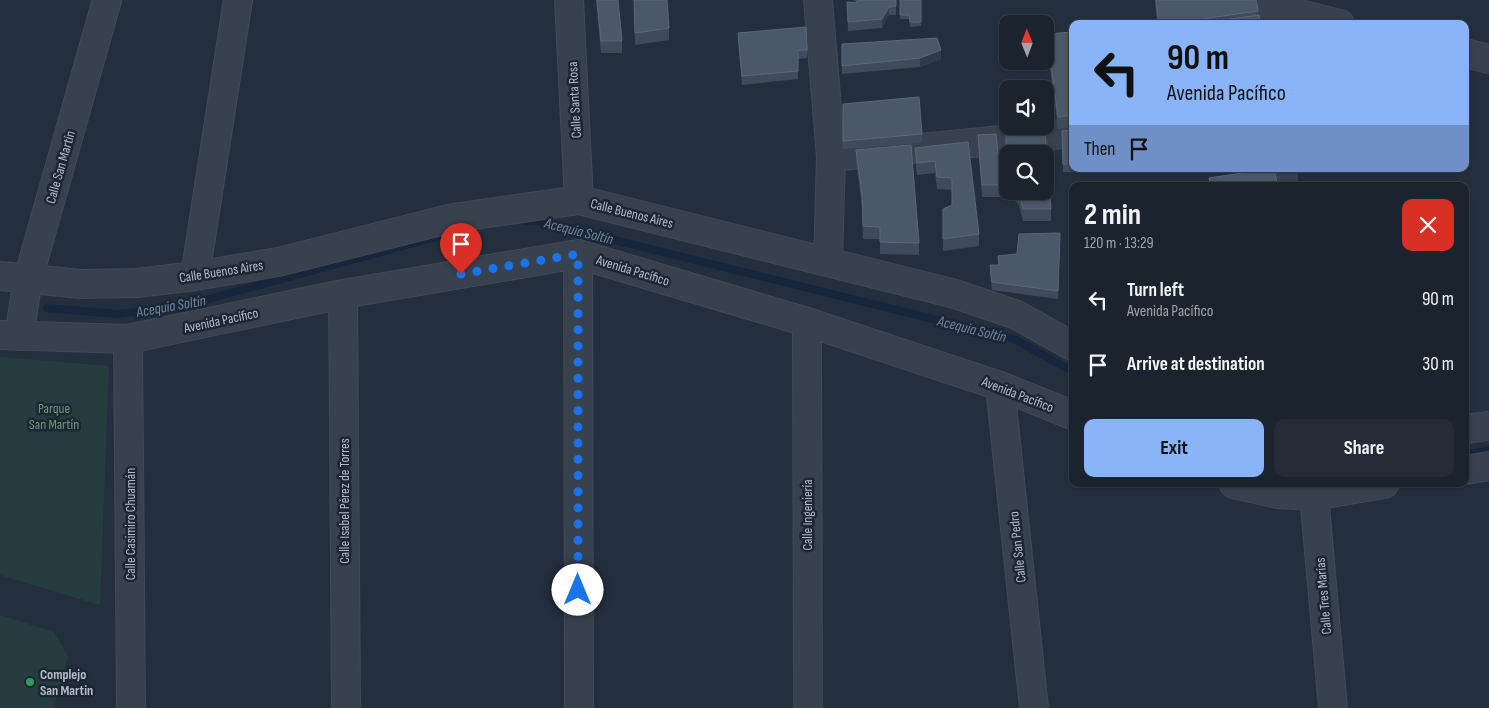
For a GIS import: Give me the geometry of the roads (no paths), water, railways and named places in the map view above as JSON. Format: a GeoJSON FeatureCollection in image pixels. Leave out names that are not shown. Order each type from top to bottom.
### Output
{"type":"FeatureCollection","features":[{"type":"Feature","properties":{"kind":"street","name":"Calle San Martín"},"geometry":{"type":"LineString","coordinates":[[10,336],[107,0]]}},
{"type":"Feature","properties":{"kind":"street"},"geometry":{"type":"LineString","coordinates":[[195,276],[238,0]]}},
{"type":"Feature","properties":{"kind":"street","name":"Calle Santa Rosa"},"geometry":{"type":"LineString","coordinates":[[569,0],[579,200]]}},
{"type":"Feature","properties":{"kind":"street"},"geometry":{"type":"LineString","coordinates":[[818,0],[831,157],[828,262]]}},
{"type":"Feature","properties":{"kind":"street"},"geometry":{"type":"LineString","coordinates":[[1266,10],[1319,20]]}},
{"type":"Feature","properties":{"kind":"street"},"geometry":{"type":"LineString","coordinates":[[1469,54],[1489,59]]}},
{"type":"Feature","properties":{"kind":"street"},"geometry":{"type":"LineString","coordinates":[[831,157],[1069,133]]}},
{"type":"Feature","properties":{"kind":"street","name":"Calle Buenos Aires"},"geometry":{"type":"LineString","coordinates":[[0,276],[81,284],[137,283],[195,276],[278,262],[453,218],[579,200],[954,294],[1017,315],[1069,344]]}},
{"type":"Feature","properties":{"kind":"street"},"geometry":{"type":"LineString","coordinates":[[578,254],[578,708]]}},
{"type":"Feature","properties":{"kind":"street","name":"Avenida Pacífico"},"geometry":{"type":"LineString","coordinates":[[10,336],[128,339],[343,294],[578,254],[807,322],[1000,386],[1069,414]]}},
{"type":"Feature","properties":{"kind":"street","name":"Calle Isabel Pérez de Torres"},"geometry":{"type":"LineString","coordinates":[[343,294],[346,708]]}},
{"type":"Feature","properties":{"kind":"street","name":"Calle Ingeniería"},"geometry":{"type":"LineString","coordinates":[[807,322],[808,708]]}},
{"type":"Feature","properties":{"kind":"street","name":"Calle Casimiro Chuamán"},"geometry":{"type":"LineString","coordinates":[[128,339],[131,708]]}},
{"type":"Feature","properties":{"kind":"street","name":"Calle San Pedro"},"geometry":{"type":"LineString","coordinates":[[1000,386],[1034,708]]}},
{"type":"Feature","properties":{"kind":"street"},"geometry":{"type":"LineString","coordinates":[[1469,428],[1489,426]]}},
{"type":"Feature","properties":{"kind":"street"},"geometry":{"type":"LineString","coordinates":[[1469,469],[1489,466]]}},
{"type":"Feature","properties":{"kind":"street"},"geometry":{"type":"LineString","coordinates":[[1247,487],[1278,494],[1341,487]]}},
{"type":"Feature","properties":{"kind":"street","name":"Calle Tres Marías"},"geometry":{"type":"LineString","coordinates":[[1313,489],[1333,708]]}},
{"type":"Feature","properties":{"kind":"waterway","name":"Acequia Soltín"},"geometry":{"type":"LineString","coordinates":[[525,221],[533,220],[1014,339],[1069,369]]}},
{"type":"Feature","properties":{"kind":"waterway","name":"Acequia Soltín"},"geometry":{"type":"LineString","coordinates":[[47,308],[118,314],[179,307],[447,234]]}},
{"type":"Feature","properties":{"kind":"waterway","name":"Acequia Soltín"},"geometry":{"type":"LineString","coordinates":[[1469,454],[1489,450]]}},
{"type":"Feature","properties":{"kind":"place","name":"Complejo San Martin"},"geometry":{"type":"Point","coordinates":[30,682]}},
{"type":"Feature","properties":{"kind":"park label","name":"Parque San Martín"},"geometry":{"type":"Point","coordinates":[54,416]}}]}
